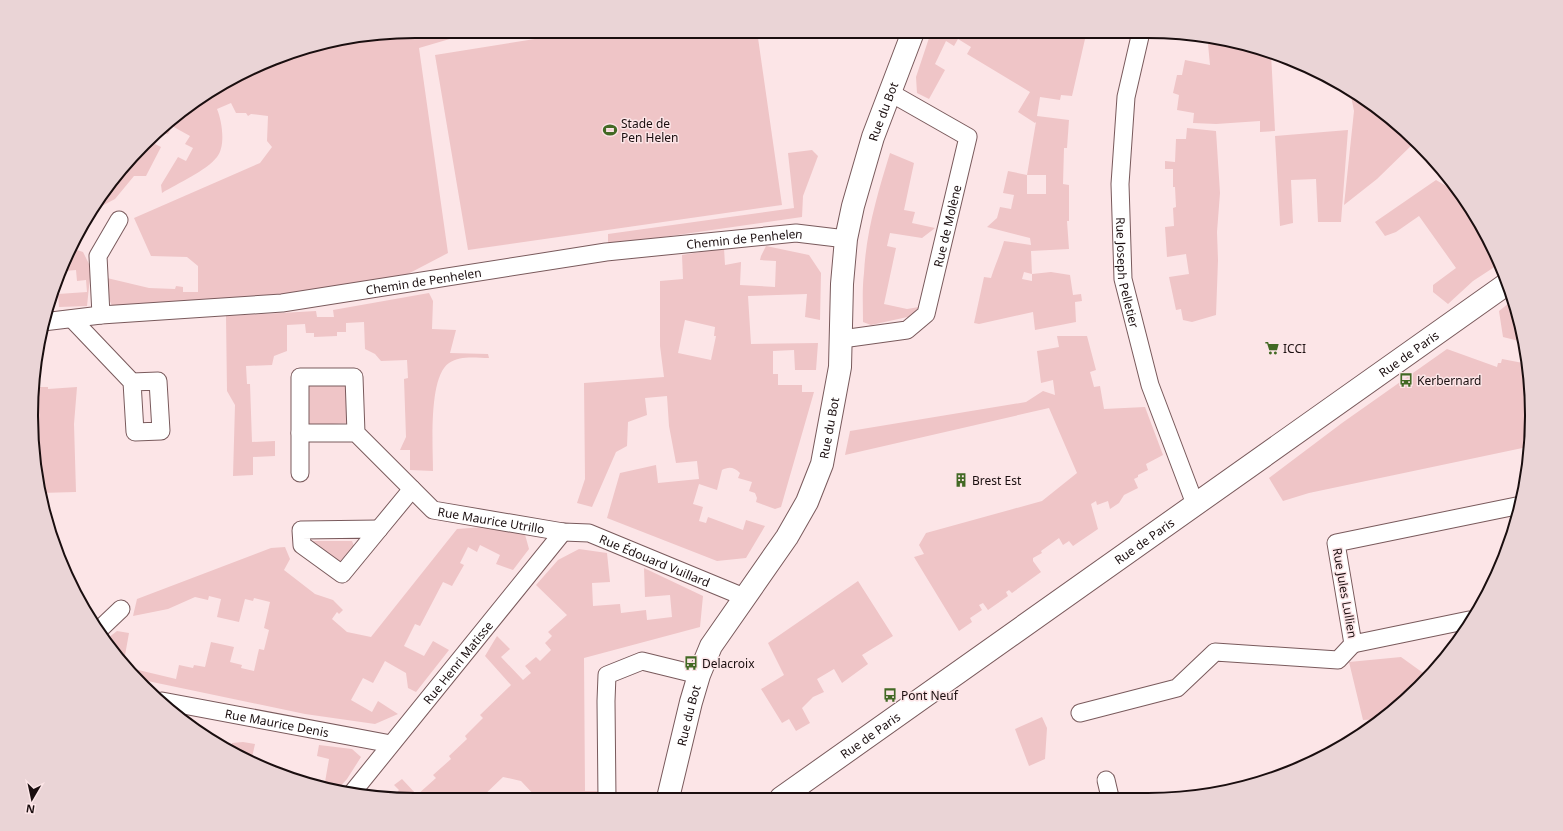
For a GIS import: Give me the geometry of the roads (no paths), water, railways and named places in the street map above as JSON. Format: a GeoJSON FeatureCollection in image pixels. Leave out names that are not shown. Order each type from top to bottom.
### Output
{"type":"FeatureCollection","features":[{"type":"Feature","properties":{"kind":"main road","name":"Rue du Bot"},"geometry":{"type":"LineString","coordinates":[[669,793],[699,675],[711,646],[787,537],[807,502],[822,464],[840,367],[842,339],[842,284],[846,239],[855,199],[889,92],[911,38]]}},
{"type":"Feature","properties":{"kind":"main road","name":"Rue de Paris"},"geometry":{"type":"LineString","coordinates":[[788,793],[1502,287]]}},
{"type":"Feature","properties":{"kind":"street","name":"Rue Joseph Pelletier"},"geometry":{"type":"LineString","coordinates":[[1140,38],[1125,105],[1120,184],[1123,279],[1150,385],[1195,504]]}},
{"type":"Feature","properties":{"kind":"street","name":"Rue de Molène"},"geometry":{"type":"LineString","coordinates":[[842,339],[907,330],[926,314],[968,137],[889,92]]}},
{"type":"Feature","properties":{"kind":"street"},"geometry":{"type":"LineString","coordinates":[[101,315],[98,256],[119,220]]}},
{"type":"Feature","properties":{"kind":"street","name":"Chemin de Penhelen"},"geometry":{"type":"LineString","coordinates":[[50,321],[101,315],[282,303],[606,252],[796,233],[846,239]]}},
{"type":"Feature","properties":{"kind":"street"},"geometry":{"type":"LineString","coordinates":[[72,319],[132,382]]}},
{"type":"Feature","properties":{"kind":"street"},"geometry":{"type":"LineString","coordinates":[[300,433],[356,433],[354,377],[300,377],[300,433],[300,473]]}},
{"type":"Feature","properties":{"kind":"street","name":"Rue Maurice Utrillo"},"geometry":{"type":"LineString","coordinates":[[356,433],[433,510],[563,532]]}},
{"type":"Feature","properties":{"kind":"street"},"geometry":{"type":"LineString","coordinates":[[379,530],[412,490]]}},
{"type":"Feature","properties":{"kind":"street","name":"Rue Jules Lullien"},"geometry":{"type":"LineString","coordinates":[[1463,621],[1353,644],[1336,542],[1514,506]]}},
{"type":"Feature","properties":{"kind":"street","name":"Rue Édouard Vuillard"},"geometry":{"type":"LineString","coordinates":[[563,532],[589,533],[744,597]]}},
{"type":"Feature","properties":{"kind":"street","name":"Rue Henri Matisse"},"geometry":{"type":"LineString","coordinates":[[356,788],[563,532]]}},
{"type":"Feature","properties":{"kind":"street"},"geometry":{"type":"LineString","coordinates":[[103,626],[121,609]]}},
{"type":"Feature","properties":{"kind":"street"},"geometry":{"type":"LineString","coordinates":[[1080,713],[1177,688],[1215,652],[1338,660],[1353,644]]}},
{"type":"Feature","properties":{"kind":"street"},"geometry":{"type":"LineString","coordinates":[[607,793],[607,675],[642,661],[699,675]]}},
{"type":"Feature","properties":{"kind":"street","name":"Rue Maurice Denis"},"geometry":{"type":"LineString","coordinates":[[171,703],[391,744]]}},
{"type":"Feature","properties":{"kind":"street"},"geometry":{"type":"LineString","coordinates":[[1106,780],[1109,793]]}},
{"type":"Feature","properties":{"kind":"place","name":"Stade de Pen Helen"},"geometry":{"type":"Point","coordinates":[610,130]}},
{"type":"Feature","properties":{"kind":"place","name":"ICCI"},"geometry":{"type":"Point","coordinates":[1272,348]}},
{"type":"Feature","properties":{"kind":"place","name":"Kerbernard"},"geometry":{"type":"Point","coordinates":[1406,380]}},
{"type":"Feature","properties":{"kind":"place","name":"Brest Est"},"geometry":{"type":"Point","coordinates":[961,480]}},
{"type":"Feature","properties":{"kind":"place","name":"Delacroix"},"geometry":{"type":"Point","coordinates":[691,663]}},
{"type":"Feature","properties":{"kind":"place","name":"Pont Neuf"},"geometry":{"type":"Point","coordinates":[890,695]}}]}
